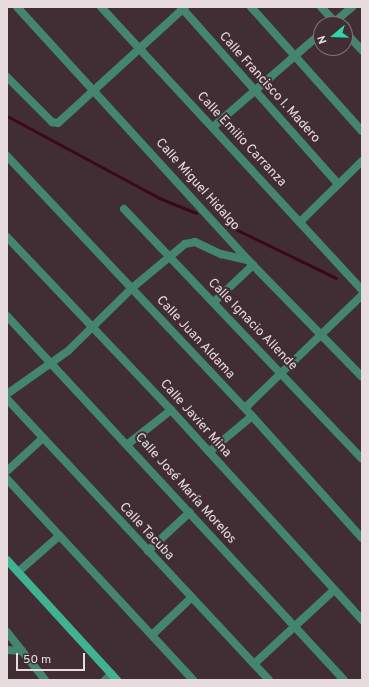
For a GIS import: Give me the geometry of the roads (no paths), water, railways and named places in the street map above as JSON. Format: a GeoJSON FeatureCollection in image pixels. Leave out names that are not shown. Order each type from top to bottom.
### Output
{"type":"FeatureCollection","features":[{"type":"Feature","properties":{"kind":"main road"},"geometry":{"type":"LineString","coordinates":[[7,560],[115,677]]}},
{"type":"Feature","properties":{"kind":"street","name":"Calle Miguel Hidalgo"},"geometry":{"type":"LineString","coordinates":[[17,7],[95,90],[251,262],[362,377]]}},
{"type":"Feature","properties":{"kind":"street","name":"Calle Emilio Carranza"},"geometry":{"type":"LineString","coordinates":[[101,7],[362,290]]}},
{"type":"Feature","properties":{"kind":"street"},"geometry":{"type":"LineString","coordinates":[[251,7],[294,57],[362,131]]}},
{"type":"Feature","properties":{"kind":"street"},"geometry":{"type":"LineString","coordinates":[[321,7],[329,16]]}},
{"type":"Feature","properties":{"kind":"street"},"geometry":{"type":"LineString","coordinates":[[342,16],[352,7]]}},
{"type":"Feature","properties":{"kind":"street"},"geometry":{"type":"LineString","coordinates":[[7,77],[55,123],[95,90],[183,8]]}},
{"type":"Feature","properties":{"kind":"street","name":"Calle Francisco I. Madero"},"geometry":{"type":"LineString","coordinates":[[183,8],[338,184]]}},
{"type":"Feature","properties":{"kind":"street"},"geometry":{"type":"LineString","coordinates":[[213,128],[313,40]]}},
{"type":"Feature","properties":{"kind":"street"},"geometry":{"type":"LineString","coordinates":[[353,40],[362,50]]}},
{"type":"Feature","properties":{"kind":"street","name":"Calle Juan Aldama"},"geometry":{"type":"LineString","coordinates":[[7,156],[252,416],[362,538]]}},
{"type":"Feature","properties":{"kind":"street"},"geometry":{"type":"LineString","coordinates":[[300,222],[362,161]]}},
{"type":"Feature","properties":{"kind":"street","name":"Calle Ignacio Allende"},"geometry":{"type":"LineString","coordinates":[[124,209],[282,373],[362,459]]}},
{"type":"Feature","properties":{"kind":"street","name":"Calle Javier Mina"},"geometry":{"type":"LineString","coordinates":[[7,237],[171,410],[362,620]]}},
{"type":"Feature","properties":{"kind":"street"},"geometry":{"type":"LineString","coordinates":[[7,394],[51,364],[132,288],[170,257],[192,242],[220,254],[251,262],[214,302]]}},
{"type":"Feature","properties":{"kind":"street"},"geometry":{"type":"LineString","coordinates":[[244,408],[323,335],[362,294]]}},
{"type":"Feature","properties":{"kind":"street","name":"Calle José María Morelos"},"geometry":{"type":"LineString","coordinates":[[7,316],[128,444],[344,680]]}},
{"type":"Feature","properties":{"kind":"street","name":"Calle Tacuba"},"geometry":{"type":"LineString","coordinates":[[8,402],[268,680]]}},
{"type":"Feature","properties":{"kind":"street"},"geometry":{"type":"LineString","coordinates":[[128,444],[171,410]]}},
{"type":"Feature","properties":{"kind":"street"},"geometry":{"type":"LineString","coordinates":[[209,452],[252,416]]}},
{"type":"Feature","properties":{"kind":"street"},"geometry":{"type":"LineString","coordinates":[[7,471],[43,438]]}},
{"type":"Feature","properties":{"kind":"street"},"geometry":{"type":"LineString","coordinates":[[7,479],[193,680]]}},
{"type":"Feature","properties":{"kind":"street"},"geometry":{"type":"LineString","coordinates":[[148,551],[190,512]]}},
{"type":"Feature","properties":{"kind":"street"},"geometry":{"type":"LineString","coordinates":[[18,572],[59,536]]}},
{"type":"Feature","properties":{"kind":"street"},"geometry":{"type":"LineString","coordinates":[[254,664],[334,590]]}},
{"type":"Feature","properties":{"kind":"street"},"geometry":{"type":"LineString","coordinates":[[152,635],[192,598]]}},
{"type":"Feature","properties":{"kind":"street"},"geometry":{"type":"LineString","coordinates":[[7,632],[45,680]]}},
{"type":"Feature","properties":{"kind":"street"},"geometry":{"type":"LineString","coordinates":[[7,650],[22,651]]}},
{"type":"Feature","properties":{"kind":"street"},"geometry":{"type":"LineString","coordinates":[[105,680],[115,677]]}},
{"type":"Feature","properties":{"kind":"waterway"},"geometry":{"type":"LineString","coordinates":[[7,116],[159,198],[196,213]]}},
{"type":"Feature","properties":{"kind":"waterway"},"geometry":{"type":"LineString","coordinates":[[227,225],[336,278]]}}]}
